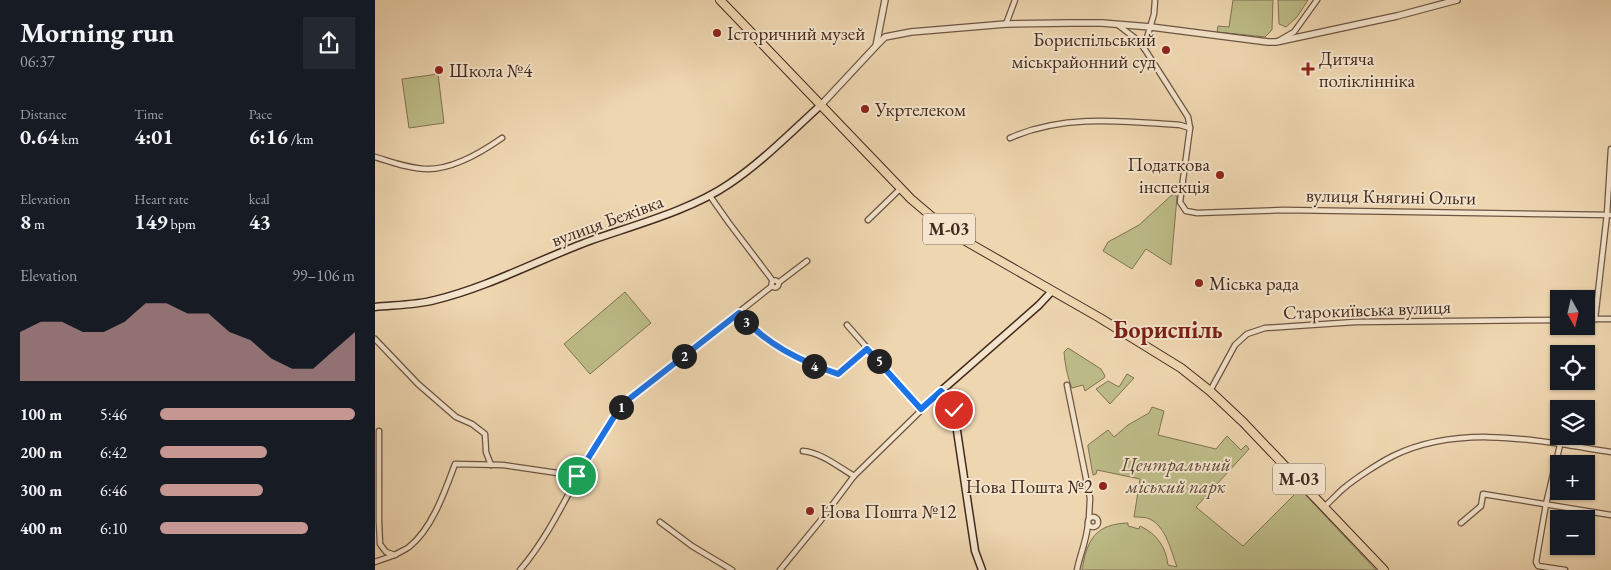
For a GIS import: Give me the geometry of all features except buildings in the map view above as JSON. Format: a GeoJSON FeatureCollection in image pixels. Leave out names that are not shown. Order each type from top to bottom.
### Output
{"type":"FeatureCollection","features":[{"type":"Feature","properties":{"kind":"highway","name":"М-03"},"geometry":{"type":"LineString","coordinates":[[720,0],[901,188],[937,221],[962,239],[1181,368],[1243,422],[1384,570]]}},
{"type":"Feature","properties":{"kind":"main road","name":"вулиця Бежівка"},"geometry":{"type":"LineString","coordinates":[[375,307],[433,301],[464,292],[590,241],[668,214],[711,196],[729,184],[775,146],[821,105]]}},
{"type":"Feature","properties":{"kind":"main road"},"geometry":{"type":"LineString","coordinates":[[982,570],[975,551],[953,404],[941,391],[1039,305],[1052,291]]}},
{"type":"Feature","properties":{"kind":"street"},"geometry":{"type":"LineString","coordinates":[[876,46],[885,0]]}},
{"type":"Feature","properties":{"kind":"street"},"geometry":{"type":"LineString","coordinates":[[1006,24],[1015,0]]}},
{"type":"Feature","properties":{"kind":"street"},"geometry":{"type":"LineString","coordinates":[[1144,48],[1151,27],[1155,0]]}},
{"type":"Feature","properties":{"kind":"street"},"geometry":{"type":"LineString","coordinates":[[1276,42],[1294,32],[1317,0]]}},
{"type":"Feature","properties":{"kind":"street"},"geometry":{"type":"LineString","coordinates":[[821,105],[885,37],[899,33],[1006,24],[1102,23],[1276,42],[1397,16],[1457,0]]}},
{"type":"Feature","properties":{"kind":"street"},"geometry":{"type":"LineString","coordinates":[[1010,138],[1037,128],[1090,120],[1180,125],[1190,128],[1188,117],[1140,42],[1118,25]]}},
{"type":"Feature","properties":{"kind":"street","name":"вулиця Княгині Ольги"},"geometry":{"type":"LineString","coordinates":[[1190,128],[1180,202],[1186,211],[1197,213],[1284,210],[1609,214]]}},
{"type":"Feature","properties":{"kind":"street"},"geometry":{"type":"LineString","coordinates":[[375,157],[410,167],[429,169],[448,166],[467,158],[502,138]]}},
{"type":"Feature","properties":{"kind":"street"},"geometry":{"type":"LineString","coordinates":[[1611,149],[1609,214],[1595,319],[1611,319]]}},
{"type":"Feature","properties":{"kind":"street"},"geometry":{"type":"LineString","coordinates":[[868,220],[901,188]]}},
{"type":"Feature","properties":{"kind":"street"},"geometry":{"type":"LineString","coordinates":[[711,196],[772,283]]}},
{"type":"Feature","properties":{"kind":"street"},"geometry":{"type":"LineString","coordinates":[[520,570],[545,535],[577,476],[617,412],[629,399],[739,313],[772,283],[776,280],[778,283],[807,261]]}},
{"type":"Feature","properties":{"kind":"street"},"geometry":{"type":"LineString","coordinates":[[739,313],[751,327],[773,345],[810,364],[838,374],[867,349]]}},
{"type":"Feature","properties":{"kind":"street","name":"Старокиївська вулиця"},"geometry":{"type":"LineString","coordinates":[[1209,391],[1235,344],[1247,334],[1265,328],[1355,322],[1550,320]]}},
{"type":"Feature","properties":{"kind":"street"},"geometry":{"type":"LineString","coordinates":[[847,325],[921,409]]}},
{"type":"Feature","properties":{"kind":"street"},"geometry":{"type":"LineString","coordinates":[[375,339],[418,384],[456,418],[472,424],[485,434],[486,452],[491,465]]}},
{"type":"Feature","properties":{"kind":"street"},"geometry":{"type":"LineString","coordinates":[[1067,385],[1090,509],[1090,527],[1095,527]]}},
{"type":"Feature","properties":{"kind":"street"},"geometry":{"type":"LineString","coordinates":[[780,570],[821,520],[853,476],[941,391]]}},
{"type":"Feature","properties":{"kind":"street"},"geometry":{"type":"LineString","coordinates":[[379,431],[380,544],[386,552],[395,555]]}},
{"type":"Feature","properties":{"kind":"street"},"geometry":{"type":"LineString","coordinates":[[1325,506],[1345,487],[1391,457],[1419,445],[1478,436],[1514,438],[1550,443]]}},
{"type":"Feature","properties":{"kind":"street"},"geometry":{"type":"LineString","coordinates":[[1565,570],[1538,566],[1536,562],[1546,504],[1561,445],[1611,452]]}},
{"type":"Feature","properties":{"kind":"street"},"geometry":{"type":"LineString","coordinates":[[803,451],[813,452],[824,457],[853,476]]}},
{"type":"Feature","properties":{"kind":"street"},"geometry":{"type":"LineString","coordinates":[[375,562],[395,555],[409,547],[425,530],[442,499],[455,464],[491,465],[570,473],[577,476]]}},
{"type":"Feature","properties":{"kind":"street"},"geometry":{"type":"LineString","coordinates":[[1461,523],[1481,506],[1483,494],[1611,515]]}},
{"type":"Feature","properties":{"kind":"street"},"geometry":{"type":"LineString","coordinates":[[1085,540],[1098,522],[1090,520]]}},
{"type":"Feature","properties":{"kind":"street"},"geometry":{"type":"LineString","coordinates":[[1077,570],[1079,556],[1090,520]]}},
{"type":"Feature","properties":{"kind":"street"},"geometry":{"type":"LineString","coordinates":[[661,522],[692,546],[731,570]]}},
{"type":"Feature","properties":{"kind":"green space"},"geometry":{"type":"Polygon","coordinates":[[[1233,0],[1273,0],[1272,30],[1265,37],[1217,32],[1218,26],[1229,27],[1233,0]]]}},
{"type":"Feature","properties":{"kind":"green space"},"geometry":{"type":"Polygon","coordinates":[[[1278,0],[1308,0],[1297,17],[1286,27],[1279,24],[1278,0]]]}},
{"type":"Feature","properties":{"kind":"green space"},"geometry":{"type":"Polygon","coordinates":[[[438,74],[444,123],[409,128],[402,79],[438,74]]]}},
{"type":"Feature","properties":{"kind":"green space"},"geometry":{"type":"Polygon","coordinates":[[[1174,193],[1177,197],[1171,265],[1146,249],[1132,269],[1103,251],[1108,242],[1139,225],[1174,193]]]}},
{"type":"Feature","properties":{"kind":"green space"},"geometry":{"type":"Polygon","coordinates":[[[625,292],[651,323],[590,374],[564,344],[625,292]]]}},
{"type":"Feature","properties":{"kind":"green space"},"geometry":{"type":"Polygon","coordinates":[[[1068,348],[1101,369],[1105,376],[1104,378],[1085,391],[1083,385],[1072,388],[1064,356],[1064,352],[1068,348]]]}},
{"type":"Feature","properties":{"kind":"green space"},"geometry":{"type":"Polygon","coordinates":[[[1127,374],[1134,378],[1110,404],[1096,389],[1108,381],[1119,387],[1127,374]]]}},
{"type":"Feature","properties":{"kind":"green space","name":"Центральний міський парк"},"geometry":{"type":"Polygon","coordinates":[[[1152,407],[1164,411],[1158,435],[1216,449],[1227,436],[1241,450],[1246,445],[1249,449],[1196,507],[1243,546],[1300,489],[1376,570],[1082,570],[1090,542],[1100,530],[1117,524],[1128,523],[1128,526],[1139,529],[1140,526],[1146,529],[1156,537],[1163,547],[1168,565],[1177,567],[1164,533],[1156,523],[1144,517],[1134,517],[1140,479],[1097,470],[1096,474],[1093,475],[1088,447],[1088,445],[1108,430],[1114,437],[1128,425],[1149,413],[1152,407]]]}},
{"type":"Feature","properties":{"kind":"place","name":"Історичний музей"},"geometry":{"type":"Point","coordinates":[717,33]}},
{"type":"Feature","properties":{"kind":"place","name":"Бориспільський міськрайонний суд"},"geometry":{"type":"Point","coordinates":[1166,50]}},
{"type":"Feature","properties":{"kind":"place","name":"Дитяча поліклінніка"},"geometry":{"type":"Point","coordinates":[1308,69]}},
{"type":"Feature","properties":{"kind":"place","name":"Школа №4"},"geometry":{"type":"Point","coordinates":[439,70]}},
{"type":"Feature","properties":{"kind":"place","name":"Укртелеком"},"geometry":{"type":"Point","coordinates":[865,109]}},
{"type":"Feature","properties":{"kind":"place","name":"Податкова інспекція"},"geometry":{"type":"Point","coordinates":[1220,175]}},
{"type":"Feature","properties":{"kind":"place","name":"Міська рада"},"geometry":{"type":"Point","coordinates":[1199,283]}},
{"type":"Feature","properties":{"kind":"place","name":"Нова Пошта №2"},"geometry":{"type":"Point","coordinates":[1103,486]}},
{"type":"Feature","properties":{"kind":"place","name":"Нова Пошта №12"},"geometry":{"type":"Point","coordinates":[810,511]}},
{"type":"Feature","properties":{"kind":"district","name":"Бориспіль"},"geometry":{"type":"Point","coordinates":[1168,330]}},
{"type":"Feature","properties":{"kind":"route"},"geometry":{"type":"LineString","coordinates":[[577,476],[608,425],[629,399],[739,313],[751,327],[773,345],[810,364],[838,374],[867,349],[921,409],[941,391],[953,404],[954,410]]}}]}
